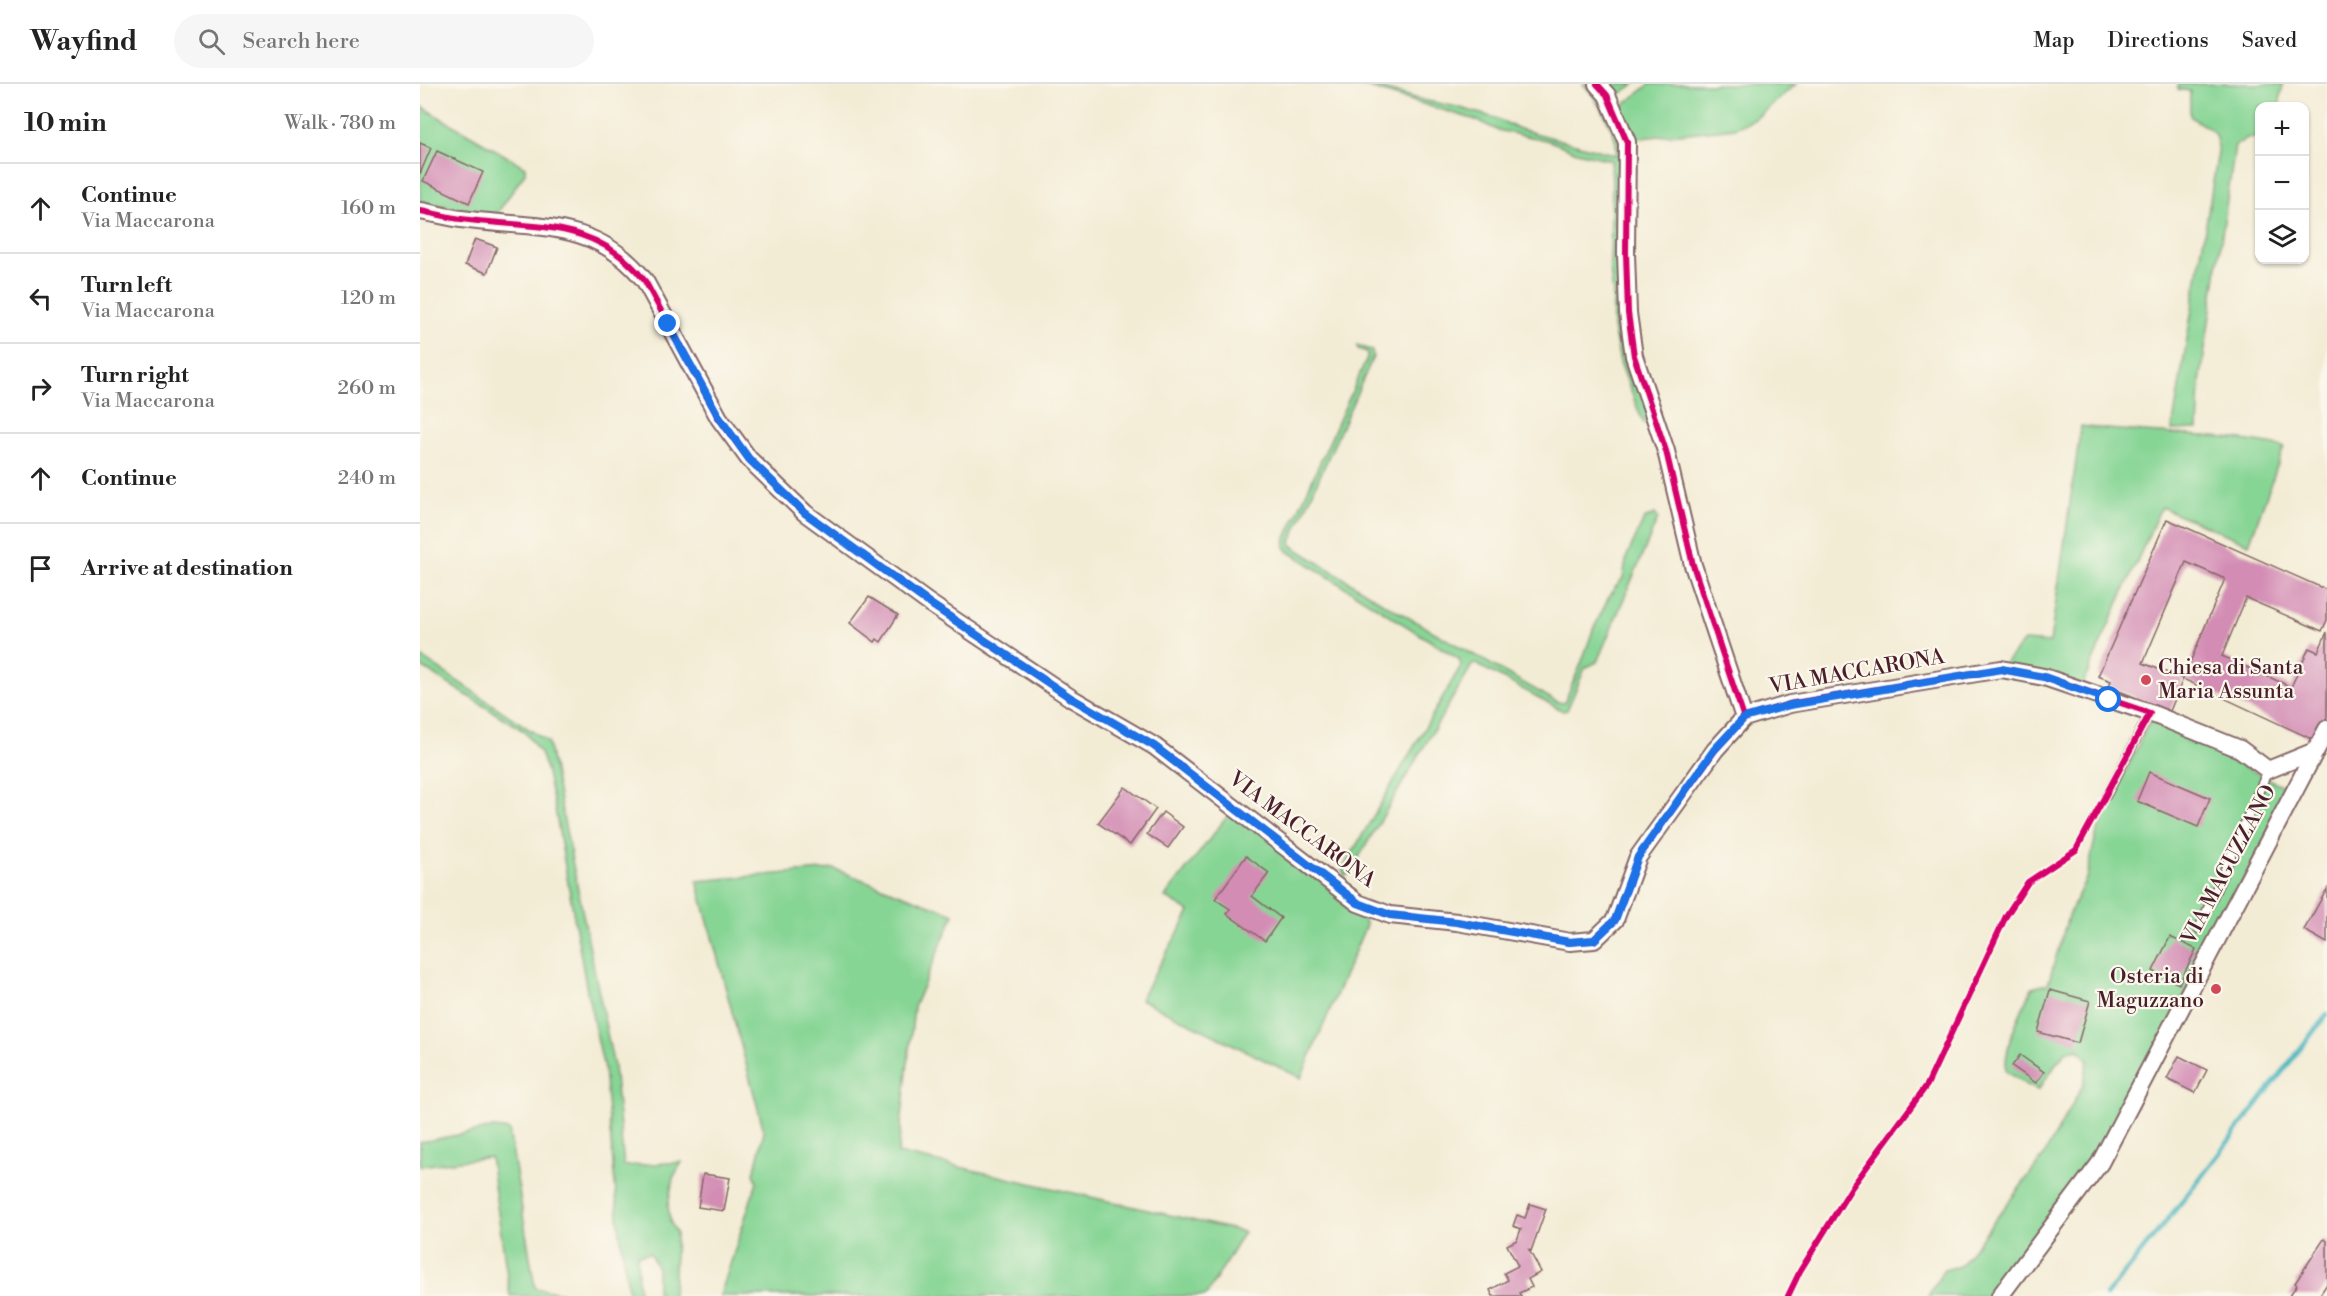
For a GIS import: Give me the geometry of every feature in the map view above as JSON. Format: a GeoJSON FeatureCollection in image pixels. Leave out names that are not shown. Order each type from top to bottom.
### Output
{"type":"FeatureCollection","features":[{"type":"Feature","properties":{"kind":"street"},"geometry":{"type":"LineString","coordinates":[[1597,84],[1607,95],[1627,142],[1628,313],[1634,356],[1666,451],[1693,566],[1744,718]]}},
{"type":"Feature","properties":{"kind":"street","name":"VIA MACCARONA"},"geometry":{"type":"LineString","coordinates":[[420,211],[461,219],[556,227],[586,236],[613,251],[634,268],[645,281],[719,417],[749,459],[805,513],[929,603],[1071,698],[1154,746],[1358,903],[1390,915],[1457,922],[1569,942],[1594,940],[1615,920],[1638,857],[1714,750],[1744,718],[1790,705],[2001,669],[2044,677],[2150,713],[2240,749],[2268,771]]}},
{"type":"Feature","properties":{"kind":"street","name":"VIA MAGUZZANO"},"geometry":{"type":"LineString","coordinates":[[2000,1296],[2100,1163],[2327,729]]}},
{"type":"Feature","properties":{"kind":"street"},"geometry":{"type":"LineString","coordinates":[[2268,771],[2315,751]]}},
{"type":"Feature","properties":{"kind":"lane"},"geometry":{"type":"LineString","coordinates":[[2106,796],[2150,713]]}},
{"type":"Feature","properties":{"kind":"lane"},"geometry":{"type":"LineString","coordinates":[[2199,929],[2268,771]]}},
{"type":"Feature","properties":{"kind":"green space"},"geometry":{"type":"Polygon","coordinates":[[[1356,84],[1366,84],[1457,107],[1495,118],[1520,129],[1616,155],[1617,147],[1611,128],[1583,84],[1591,84],[1598,93],[1621,142],[1621,216],[1649,422],[1644,423],[1642,420],[1620,362],[1613,327],[1610,268],[1611,160],[1577,152],[1550,141],[1497,130],[1476,120],[1356,84]]]}},
{"type":"Feature","properties":{"kind":"green space"},"geometry":{"type":"Polygon","coordinates":[[[1601,84],[1635,84],[1614,98],[1601,84]]]}},
{"type":"Feature","properties":{"kind":"green space"},"geometry":{"type":"Polygon","coordinates":[[[1650,84],[1796,84],[1755,119],[1735,128],[1632,139],[1621,107],[1650,84]]]}},
{"type":"Feature","properties":{"kind":"green space"},"geometry":{"type":"Polygon","coordinates":[[[2178,84],[2283,84],[2280,102],[2255,102],[2255,138],[2247,138],[2235,146],[2200,383],[2198,429],[2172,430],[2218,152],[2213,132],[2190,116],[2190,91],[2178,89],[2178,84]]]}},
{"type":"Feature","properties":{"kind":"green space"},"geometry":{"type":"Polygon","coordinates":[[[420,106],[525,167],[525,173],[496,215],[420,202],[420,106]]]}},
{"type":"Feature","properties":{"kind":"green space"},"geometry":{"type":"Polygon","coordinates":[[[1357,345],[1372,351],[1373,357],[1291,541],[1292,546],[1383,603],[1557,702],[1564,703],[1593,630],[1611,593],[1623,578],[1627,556],[1644,519],[1655,514],[1658,518],[1597,662],[1585,668],[1567,710],[1563,711],[1476,664],[1472,665],[1349,874],[1345,876],[1342,870],[1461,666],[1459,659],[1289,552],[1285,547],[1286,538],[1367,358],[1367,352],[1358,349],[1357,345]]]}},
{"type":"Feature","properties":{"kind":"green space"},"geometry":{"type":"Polygon","coordinates":[[[2081,426],[2233,439],[2284,447],[2249,544],[2161,507],[2081,688],[2001,668],[2024,641],[2050,643],[2081,426]]]}},
{"type":"Feature","properties":{"kind":"green space"},"geometry":{"type":"Polygon","coordinates":[[[420,656],[548,742],[614,1067],[624,1166],[682,1162],[673,1178],[668,1205],[670,1221],[676,1233],[673,1296],[657,1293],[657,1268],[650,1253],[637,1255],[639,1296],[629,1296],[619,1226],[604,1069],[587,991],[555,809],[546,769],[539,751],[524,731],[420,666],[420,656]]]}},
{"type":"Feature","properties":{"kind":"green space"},"geometry":{"type":"Polygon","coordinates":[[[2150,720],[2291,790],[2098,1162],[1998,1296],[1928,1296],[1944,1270],[1960,1266],[2043,1157],[2083,1085],[2088,1060],[2078,1049],[2065,1052],[2038,1090],[2006,1071],[2006,1060],[2014,1028],[2032,988],[2048,984],[2068,917],[2087,876],[2096,835],[2150,720]]]}},
{"type":"Feature","properties":{"kind":"green space"},"geometry":{"type":"Polygon","coordinates":[[[1232,810],[1356,904],[1366,925],[1301,1078],[1140,999],[1190,912],[1165,897],[1232,810]]]}},
{"type":"Feature","properties":{"kind":"green space"},"geometry":{"type":"Polygon","coordinates":[[[834,869],[954,914],[914,1007],[898,1153],[1244,1232],[1206,1296],[720,1296],[757,1181],[754,1174],[764,1131],[697,881],[834,869]]]}},
{"type":"Feature","properties":{"kind":"green space"},"geometry":{"type":"Polygon","coordinates":[[[494,1128],[509,1130],[535,1288],[566,1294],[566,1296],[510,1296],[490,1157],[420,1166],[420,1142],[494,1128]]]}},
{"type":"Feature","properties":{"kind":"building"},"geometry":{"type":"Polygon","coordinates":[[[420,143],[431,148],[420,174],[420,143]]]}},
{"type":"Feature","properties":{"kind":"building"},"geometry":{"type":"Polygon","coordinates":[[[437,151],[483,172],[469,203],[423,181],[437,151]]]}},
{"type":"Feature","properties":{"kind":"building"},"geometry":{"type":"Polygon","coordinates":[[[475,239],[497,247],[487,273],[465,265],[475,239]]]}},
{"type":"Feature","properties":{"kind":"building"},"geometry":{"type":"Polygon","coordinates":[[[2167,519],[2327,590],[2327,620],[2322,631],[2246,598],[2222,656],[2291,687],[2309,648],[2318,652],[2327,632],[2327,717],[2316,741],[2183,679],[2170,711],[2109,687],[2111,681],[2098,676],[2167,519]],[[2186,562],[2143,663],[2183,679],[2225,579],[2186,562]]]}},
{"type":"Feature","properties":{"kind":"building"},"geometry":{"type":"Polygon","coordinates":[[[869,597],[898,615],[881,642],[877,639],[875,642],[850,623],[869,597]]]}},
{"type":"Feature","properties":{"kind":"building"},"geometry":{"type":"Polygon","coordinates":[[[2149,772],[2210,798],[2198,827],[2137,801],[2149,772]]]}},
{"type":"Feature","properties":{"kind":"building"},"geometry":{"type":"Polygon","coordinates":[[[1125,787],[1156,809],[1130,845],[1098,823],[1125,787]]]}},
{"type":"Feature","properties":{"kind":"building"},"geometry":{"type":"Polygon","coordinates":[[[1163,812],[1183,827],[1168,848],[1147,834],[1163,812]]]}},
{"type":"Feature","properties":{"kind":"building"},"geometry":{"type":"Polygon","coordinates":[[[1246,856],[1269,873],[1252,896],[1281,918],[1265,941],[1227,914],[1230,909],[1215,899],[1246,856]]]}},
{"type":"Feature","properties":{"kind":"building"},"geometry":{"type":"Polygon","coordinates":[[[2327,889],[2327,943],[2304,930],[2327,889]]]}},
{"type":"Feature","properties":{"kind":"building"},"geometry":{"type":"Polygon","coordinates":[[[2170,937],[2196,949],[2179,984],[2153,971],[2170,937]]]}},
{"type":"Feature","properties":{"kind":"building"},"geometry":{"type":"Polygon","coordinates":[[[2050,990],[2090,1001],[2078,1043],[2038,1032],[2050,990]]]}},
{"type":"Feature","properties":{"kind":"building"},"geometry":{"type":"Polygon","coordinates":[[[2020,1055],[2044,1072],[2036,1083],[2012,1066],[2020,1055]]]}},
{"type":"Feature","properties":{"kind":"building"},"geometry":{"type":"Polygon","coordinates":[[[2179,1056],[2207,1070],[2195,1093],[2167,1079],[2179,1056]]]}},
{"type":"Feature","properties":{"kind":"building"},"geometry":{"type":"Polygon","coordinates":[[[703,1174],[730,1178],[724,1211],[698,1207],[703,1174]]]}},
{"type":"Feature","properties":{"kind":"building"},"geometry":{"type":"Polygon","coordinates":[[[1530,1204],[1546,1209],[1531,1251],[1529,1250],[1541,1272],[1528,1279],[1532,1287],[1519,1293],[1521,1296],[1493,1296],[1490,1290],[1508,1280],[1504,1273],[1518,1266],[1507,1245],[1517,1240],[1521,1229],[1513,1226],[1517,1215],[1525,1218],[1530,1204]]]}},
{"type":"Feature","properties":{"kind":"building"},"geometry":{"type":"Polygon","coordinates":[[[2324,1239],[2327,1241],[2327,1284],[2319,1296],[2289,1296],[2297,1285],[2295,1283],[2324,1239]]]}},
{"type":"Feature","properties":{"kind":"waterway"},"geometry":{"type":"LineString","coordinates":[[2106,1296],[2327,1014]]}},
{"type":"Feature","properties":{"kind":"cycle path"},"geometry":{"type":"LineString","coordinates":[[1597,84],[1607,95],[1627,142],[1626,253],[1628,313],[1634,356],[1666,451],[1693,565],[1744,718]]}},
{"type":"Feature","properties":{"kind":"cycle path"},"geometry":{"type":"LineString","coordinates":[[420,211],[461,219],[560,230],[583,236],[605,246],[626,260],[645,281],[719,418],[749,459],[805,513],[929,603],[1071,698],[1154,746],[1358,903],[1390,915],[1457,922],[1570,942],[1594,940],[1615,920],[1638,857],[1715,750],[1744,718],[1790,704],[2001,669],[2044,677],[2150,713],[2076,850],[2028,882],[2006,916],[1927,1085],[1852,1187],[1800,1271],[1788,1296]]}},
{"type":"Feature","properties":{"kind":"place","name":"Chiesa di Santa Maria Assunta"},"geometry":{"type":"Point","coordinates":[2146,680]}},
{"type":"Feature","properties":{"kind":"place","name":"Osteria di Maguzzano"},"geometry":{"type":"Point","coordinates":[2216,989]}},
{"type":"Feature","properties":{"kind":"route"},"geometry":{"type":"LineString","coordinates":[[668,324],[719,417],[749,459],[805,513],[929,603],[1071,698],[1154,746],[1358,903],[1390,915],[1457,922],[1569,942],[1594,940],[1615,920],[1638,857],[1714,750],[1744,718],[1790,705],[2001,669],[2044,677],[2109,700]]}}]}
